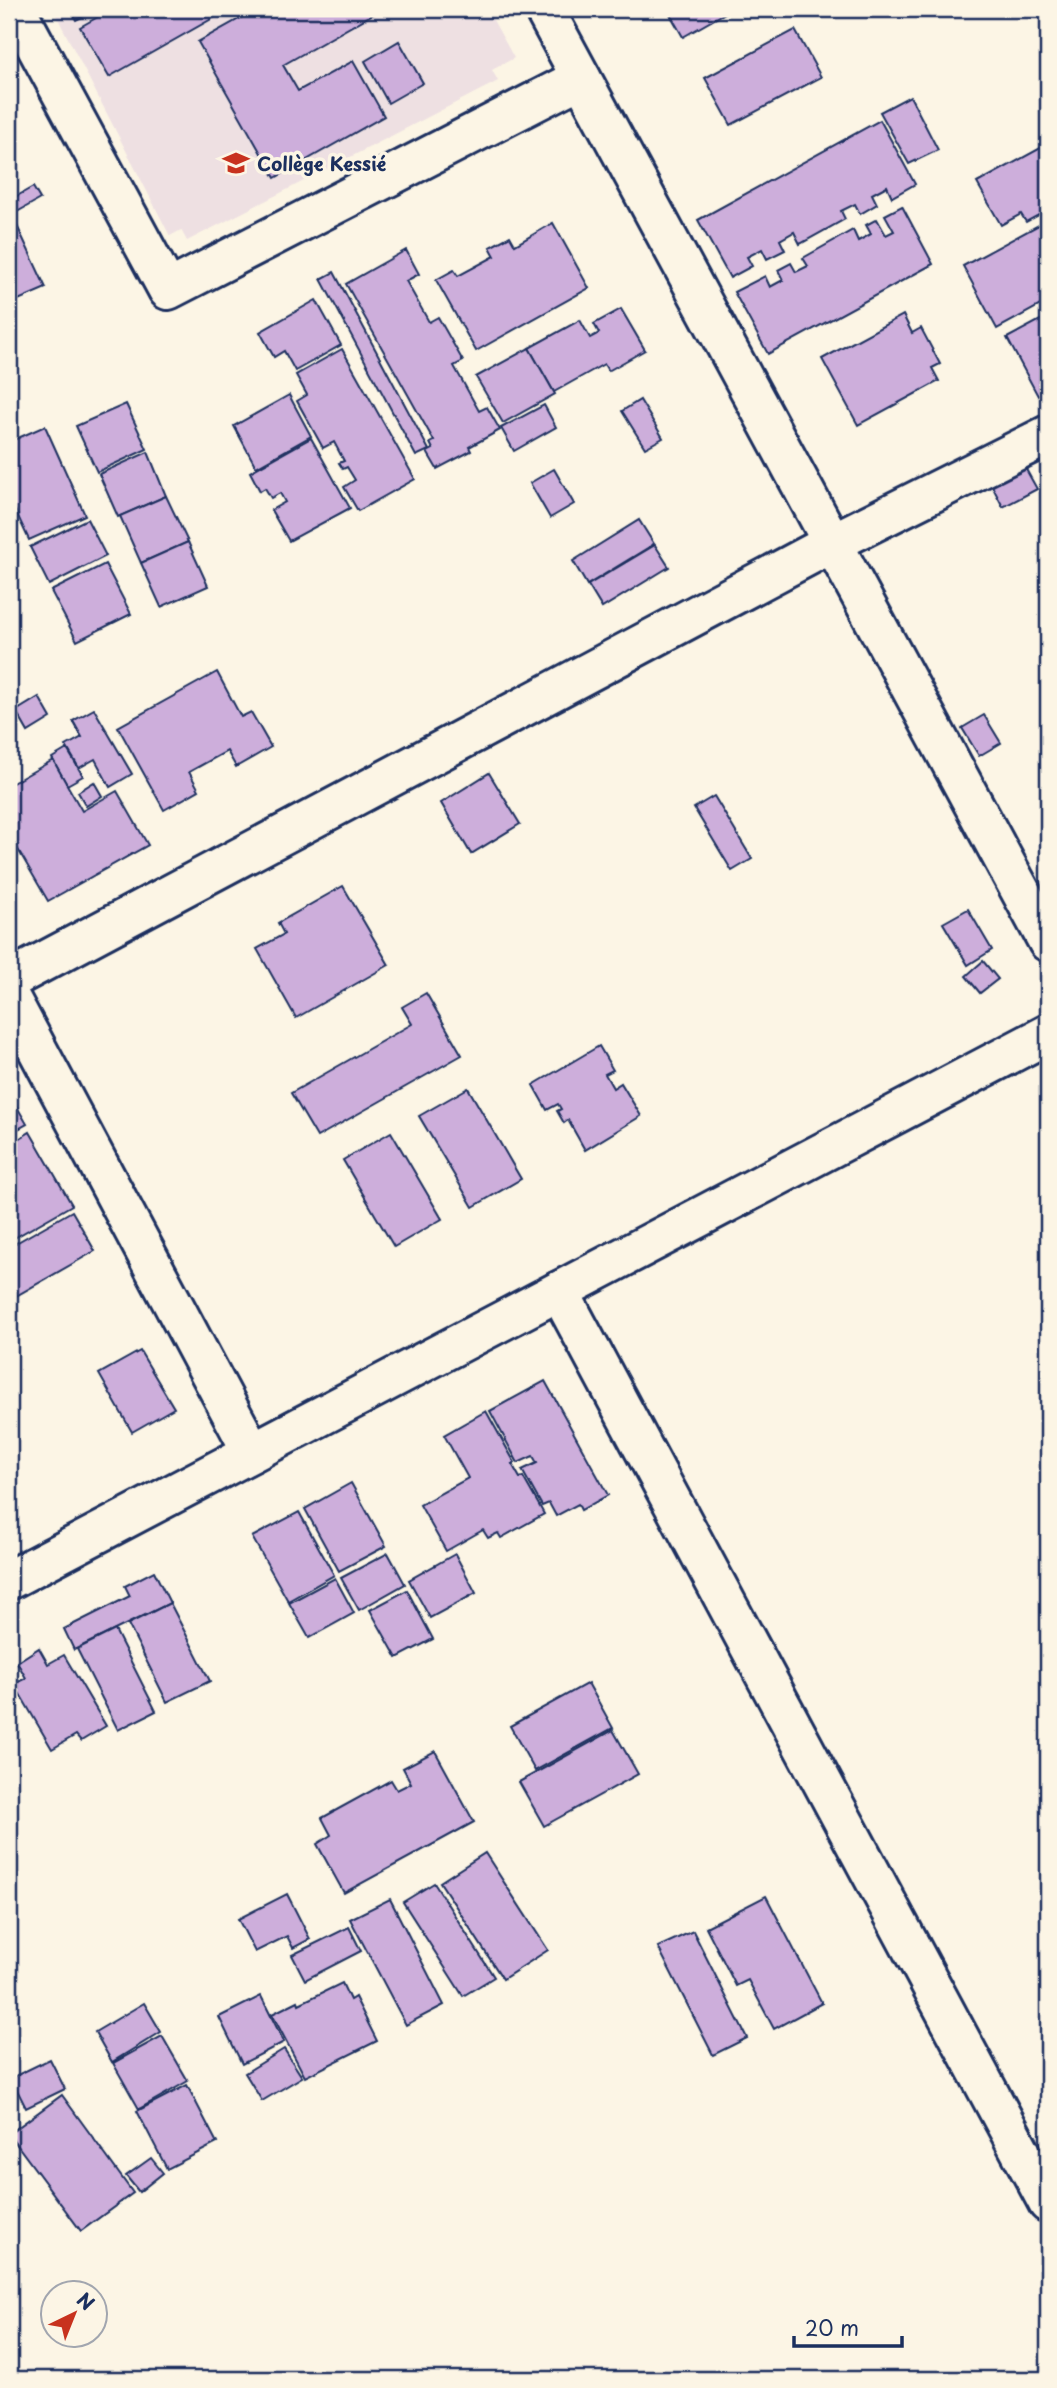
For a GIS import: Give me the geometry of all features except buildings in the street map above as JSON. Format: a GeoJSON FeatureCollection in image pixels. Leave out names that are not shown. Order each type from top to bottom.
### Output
{"type":"FeatureCollection","features":[{"type":"Feature","properties":{"kind":"street"},"geometry":{"type":"LineString","coordinates":[[16,9],[168,290],[581,78]]}},
{"type":"Feature","properties":{"kind":"street"},"geometry":{"type":"LineString","coordinates":[[544,9],[1048,942]]}},
{"type":"Feature","properties":{"kind":"street"},"geometry":{"type":"LineString","coordinates":[[9,980],[832,543],[1048,435]]}},
{"type":"Feature","properties":{"kind":"street"},"geometry":{"type":"LineString","coordinates":[[9,996],[252,1452]]}},
{"type":"Feature","properties":{"kind":"street"},"geometry":{"type":"LineString","coordinates":[[9,1580],[1048,1034]]}},
{"type":"Feature","properties":{"kind":"street"},"geometry":{"type":"LineString","coordinates":[[559,1291],[1048,2203]]}},
{"type":"Feature","properties":{"kind":"shaded area","name":"Collège Kessié"},"geometry":{"type":"Polygon","coordinates":[[[53,9],[487,9],[514,58],[492,70],[498,81],[187,241],[181,230],[170,236],[53,9]]]}},
{"type":"Feature","properties":{"kind":"place","name":"Collège Kessié"},"geometry":{"type":"Point","coordinates":[236,163]}}]}
